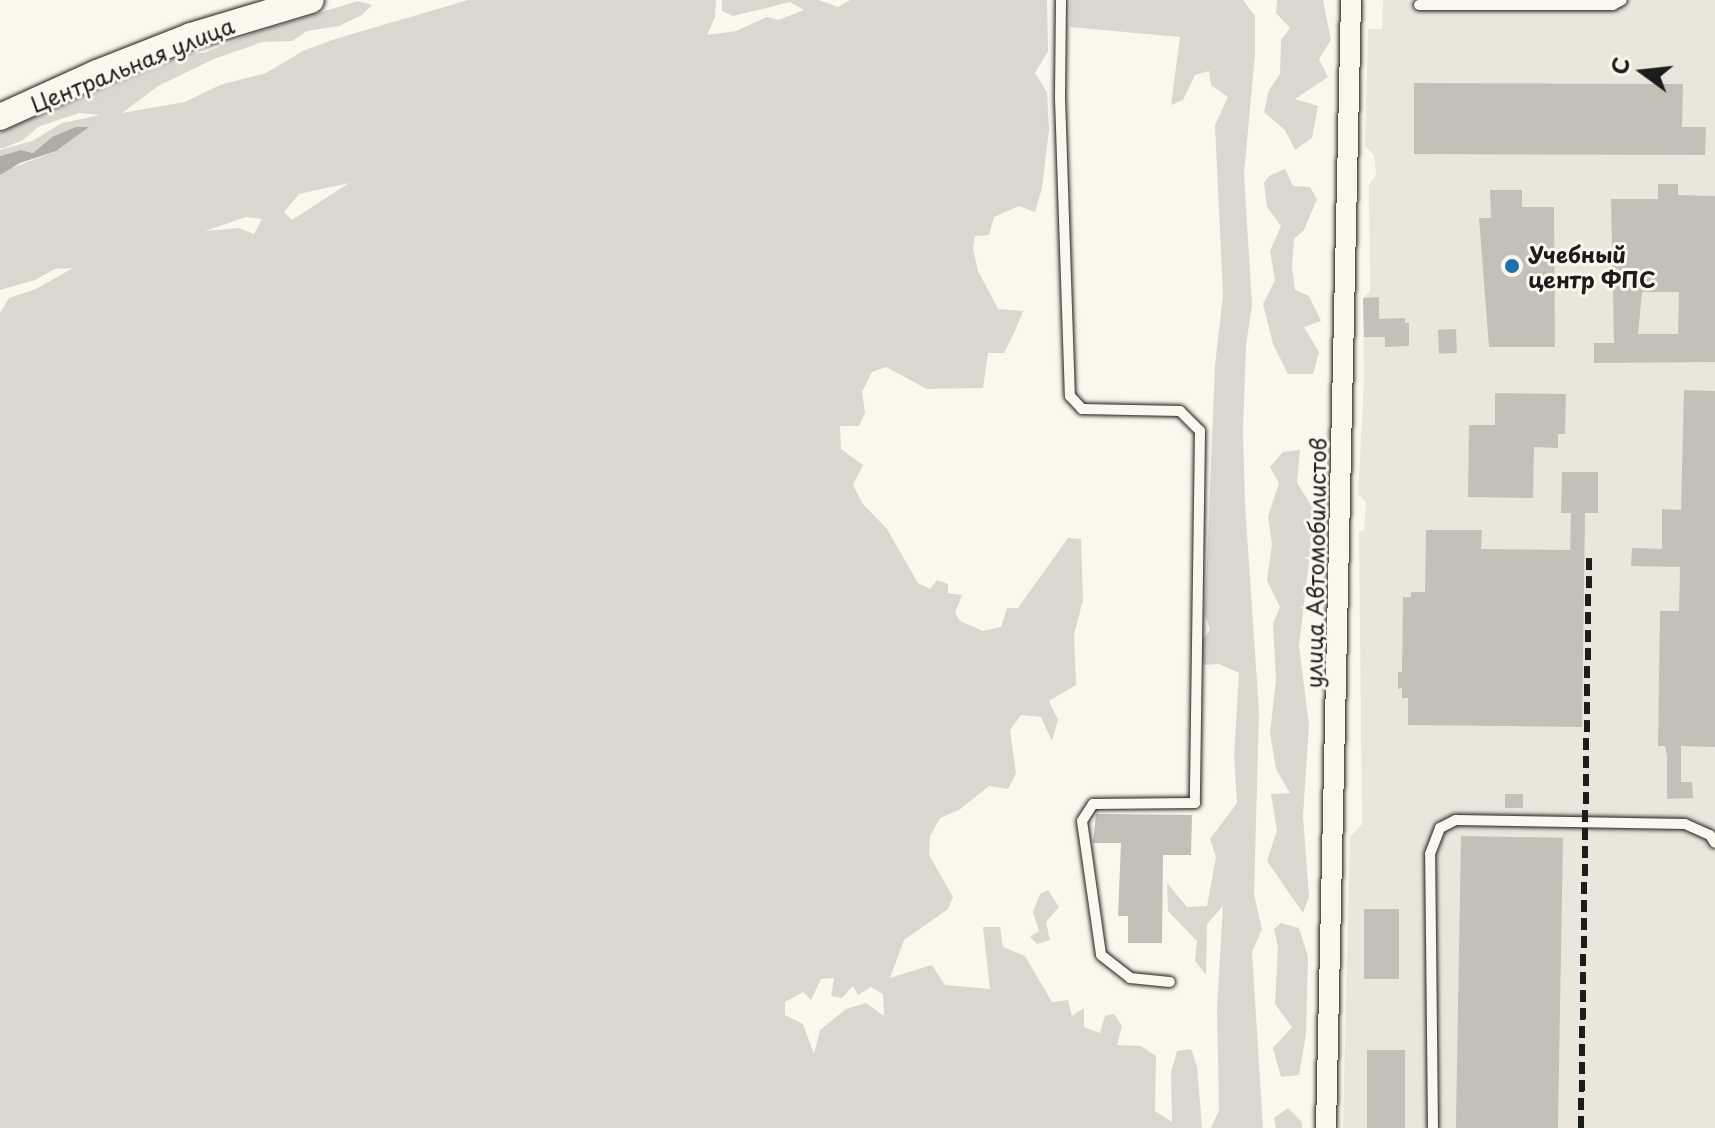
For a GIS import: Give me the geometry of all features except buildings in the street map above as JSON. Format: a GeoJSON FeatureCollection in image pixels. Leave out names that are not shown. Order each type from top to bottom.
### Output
{"type":"FeatureCollection","features":[{"type":"Feature","properties":{"kind":"street","name":"Центральная улица"},"geometry":{"type":"LineString","coordinates":[[0,117],[97,73],[191,36],[311,0]]}},
{"type":"Feature","properties":{"kind":"street","name":"улица Автомобилистов"},"geometry":{"type":"LineString","coordinates":[[1326,1128],[1351,0]]}},
{"type":"Feature","properties":{"kind":"lane"},"geometry":{"type":"LineString","coordinates":[[1061,0],[1060,98],[1070,396],[1082,409],[1180,411],[1200,431],[1195,803],[1093,804],[1082,821],[1101,955],[1130,978],[1170,982]]}},
{"type":"Feature","properties":{"kind":"lane"},"geometry":{"type":"LineString","coordinates":[[1419,5],[1613,5],[1622,0]]}},
{"type":"Feature","properties":{"kind":"lane"},"geometry":{"type":"LineString","coordinates":[[1433,1128],[1430,854],[1440,828],[1456,820],[1685,824],[1710,835],[1715,843]]}},
{"type":"Feature","properties":{"kind":"shaded area"},"geometry":{"type":"Polygon","coordinates":[[[468,0],[716,0],[715,17],[707,35],[736,31],[767,17],[778,20],[804,10],[790,2],[733,16],[722,11],[722,0],[819,0],[838,7],[850,0],[1047,0],[1048,51],[1035,73],[1047,92],[1049,130],[1042,188],[1035,212],[1019,206],[994,217],[989,235],[975,236],[973,248],[978,271],[998,309],[1023,311],[1015,331],[1004,353],[988,353],[983,388],[927,389],[886,367],[872,372],[862,392],[865,413],[859,426],[840,426],[841,449],[863,465],[853,485],[863,504],[887,529],[918,583],[930,589],[937,580],[948,584],[948,593],[962,595],[955,613],[960,621],[983,631],[1001,627],[1007,608],[1018,608],[1068,538],[1081,539],[1083,600],[1074,634],[1076,685],[1049,701],[1058,720],[1052,741],[1041,717],[1021,715],[1010,730],[1016,774],[1008,789],[989,786],[959,810],[940,818],[930,836],[929,855],[953,897],[948,909],[904,940],[890,978],[932,965],[945,985],[990,989],[983,927],[1000,927],[1003,947],[1025,956],[1052,1002],[1068,1000],[1072,1016],[1084,1008],[1084,1027],[1100,1033],[1105,1016],[1114,1014],[1122,1026],[1117,1045],[1141,1046],[1156,1056],[1155,1111],[1172,1122],[1171,1073],[1177,1051],[1191,1049],[1197,1066],[1202,1128],[0,1128],[0,313],[9,298],[36,289],[73,268],[55,269],[35,280],[0,290],[0,166],[12,168],[56,151],[52,137],[33,153],[21,150],[0,156],[0,150],[32,141],[62,123],[100,115],[79,113],[38,127],[23,140],[4,148],[0,148],[0,133],[97,89],[158,68],[182,54],[204,53],[251,34],[358,1],[372,5],[362,15],[339,26],[307,31],[292,41],[262,42],[214,59],[158,86],[122,113],[185,102],[220,85],[266,73],[303,51],[468,0]],[[349,183],[299,194],[284,212],[292,220],[349,183]],[[246,217],[205,231],[239,228],[254,234],[262,219],[246,217]],[[834,978],[821,979],[811,1000],[803,992],[785,1002],[785,1015],[803,1024],[814,1054],[820,1030],[846,1009],[866,1003],[884,1016],[883,994],[871,987],[858,995],[853,986],[842,998],[831,996],[834,978]]]}},
{"type":"Feature","properties":{"kind":"shaded area"},"geometry":{"type":"Polygon","coordinates":[[[1070,0],[1243,0],[1255,16],[1255,54],[1244,174],[1252,305],[1246,345],[1243,430],[1259,711],[1254,895],[1262,929],[1252,952],[1263,1128],[1211,1128],[1219,1110],[1217,1008],[1223,906],[1207,924],[1206,975],[1195,961],[1197,941],[1168,911],[1167,883],[1187,907],[1207,906],[1216,857],[1210,839],[1237,803],[1234,756],[1239,673],[1219,664],[1204,665],[1200,642],[1210,630],[1205,614],[1215,365],[1223,295],[1215,125],[1228,97],[1211,85],[1209,71],[1195,75],[1183,100],[1171,105],[1180,37],[1070,27],[1070,0]]]}},
{"type":"Feature","properties":{"kind":"shaded area"},"geometry":{"type":"Polygon","coordinates":[[[1277,0],[1323,0],[1331,40],[1319,59],[1328,77],[1295,99],[1318,106],[1312,138],[1295,150],[1285,130],[1264,112],[1269,90],[1280,74],[1281,40],[1290,28],[1276,13],[1277,0]]]}},
{"type":"Feature","properties":{"kind":"shaded area"},"geometry":{"type":"Polygon","coordinates":[[[1383,0],[1715,0],[1715,1128],[1343,1128],[1350,837],[1362,824],[1359,532],[1364,530],[1366,502],[1358,494],[1364,383],[1363,298],[1370,291],[1369,185],[1376,175],[1374,155],[1365,146],[1368,29],[1382,29],[1383,0]]]}},
{"type":"Feature","properties":{"kind":"shaded area"},"geometry":{"type":"Polygon","coordinates":[[[76,127],[89,127],[56,151],[20,163],[0,175],[0,156],[21,150],[33,153],[52,137],[76,127]]]}},
{"type":"Feature","properties":{"kind":"shaded area"},"geometry":{"type":"Polygon","coordinates":[[[1285,169],[1293,186],[1310,187],[1317,199],[1304,230],[1294,239],[1292,267],[1295,290],[1309,296],[1321,321],[1304,327],[1319,352],[1313,374],[1288,374],[1273,344],[1263,304],[1275,280],[1270,251],[1281,226],[1267,207],[1264,183],[1269,176],[1285,169]]]}},
{"type":"Feature","properties":{"kind":"shaded area"},"geometry":{"type":"Polygon","coordinates":[[[1300,450],[1297,483],[1315,511],[1299,646],[1309,725],[1303,816],[1309,896],[1303,913],[1267,861],[1277,830],[1271,794],[1290,793],[1276,769],[1270,733],[1276,680],[1273,624],[1280,607],[1267,580],[1272,544],[1268,517],[1279,483],[1270,467],[1283,452],[1300,450]]]}},
{"type":"Feature","properties":{"kind":"shaded area"},"geometry":{"type":"Polygon","coordinates":[[[1048,890],[1059,907],[1046,922],[1050,940],[1037,944],[1030,937],[1039,931],[1033,912],[1040,894],[1048,890]]]}},
{"type":"Feature","properties":{"kind":"shaded area"},"geometry":{"type":"Polygon","coordinates":[[[1281,923],[1299,928],[1308,957],[1306,1034],[1299,1075],[1281,1077],[1273,1048],[1292,1027],[1275,1004],[1278,947],[1274,929],[1281,923]]]}},
{"type":"Feature","properties":{"kind":"shaded area"},"geometry":{"type":"Polygon","coordinates":[[[1288,1108],[1302,1122],[1302,1128],[1276,1128],[1274,1118],[1288,1108]]]}},
{"type":"Feature","properties":{"kind":"railway"},"geometry":{"type":"LineString","coordinates":[[1581,1128],[1589,557]]}},
{"type":"Feature","properties":{"kind":"place","name":"Учебный центр ФПС"},"geometry":{"type":"Point","coordinates":[1512,266]}}]}
